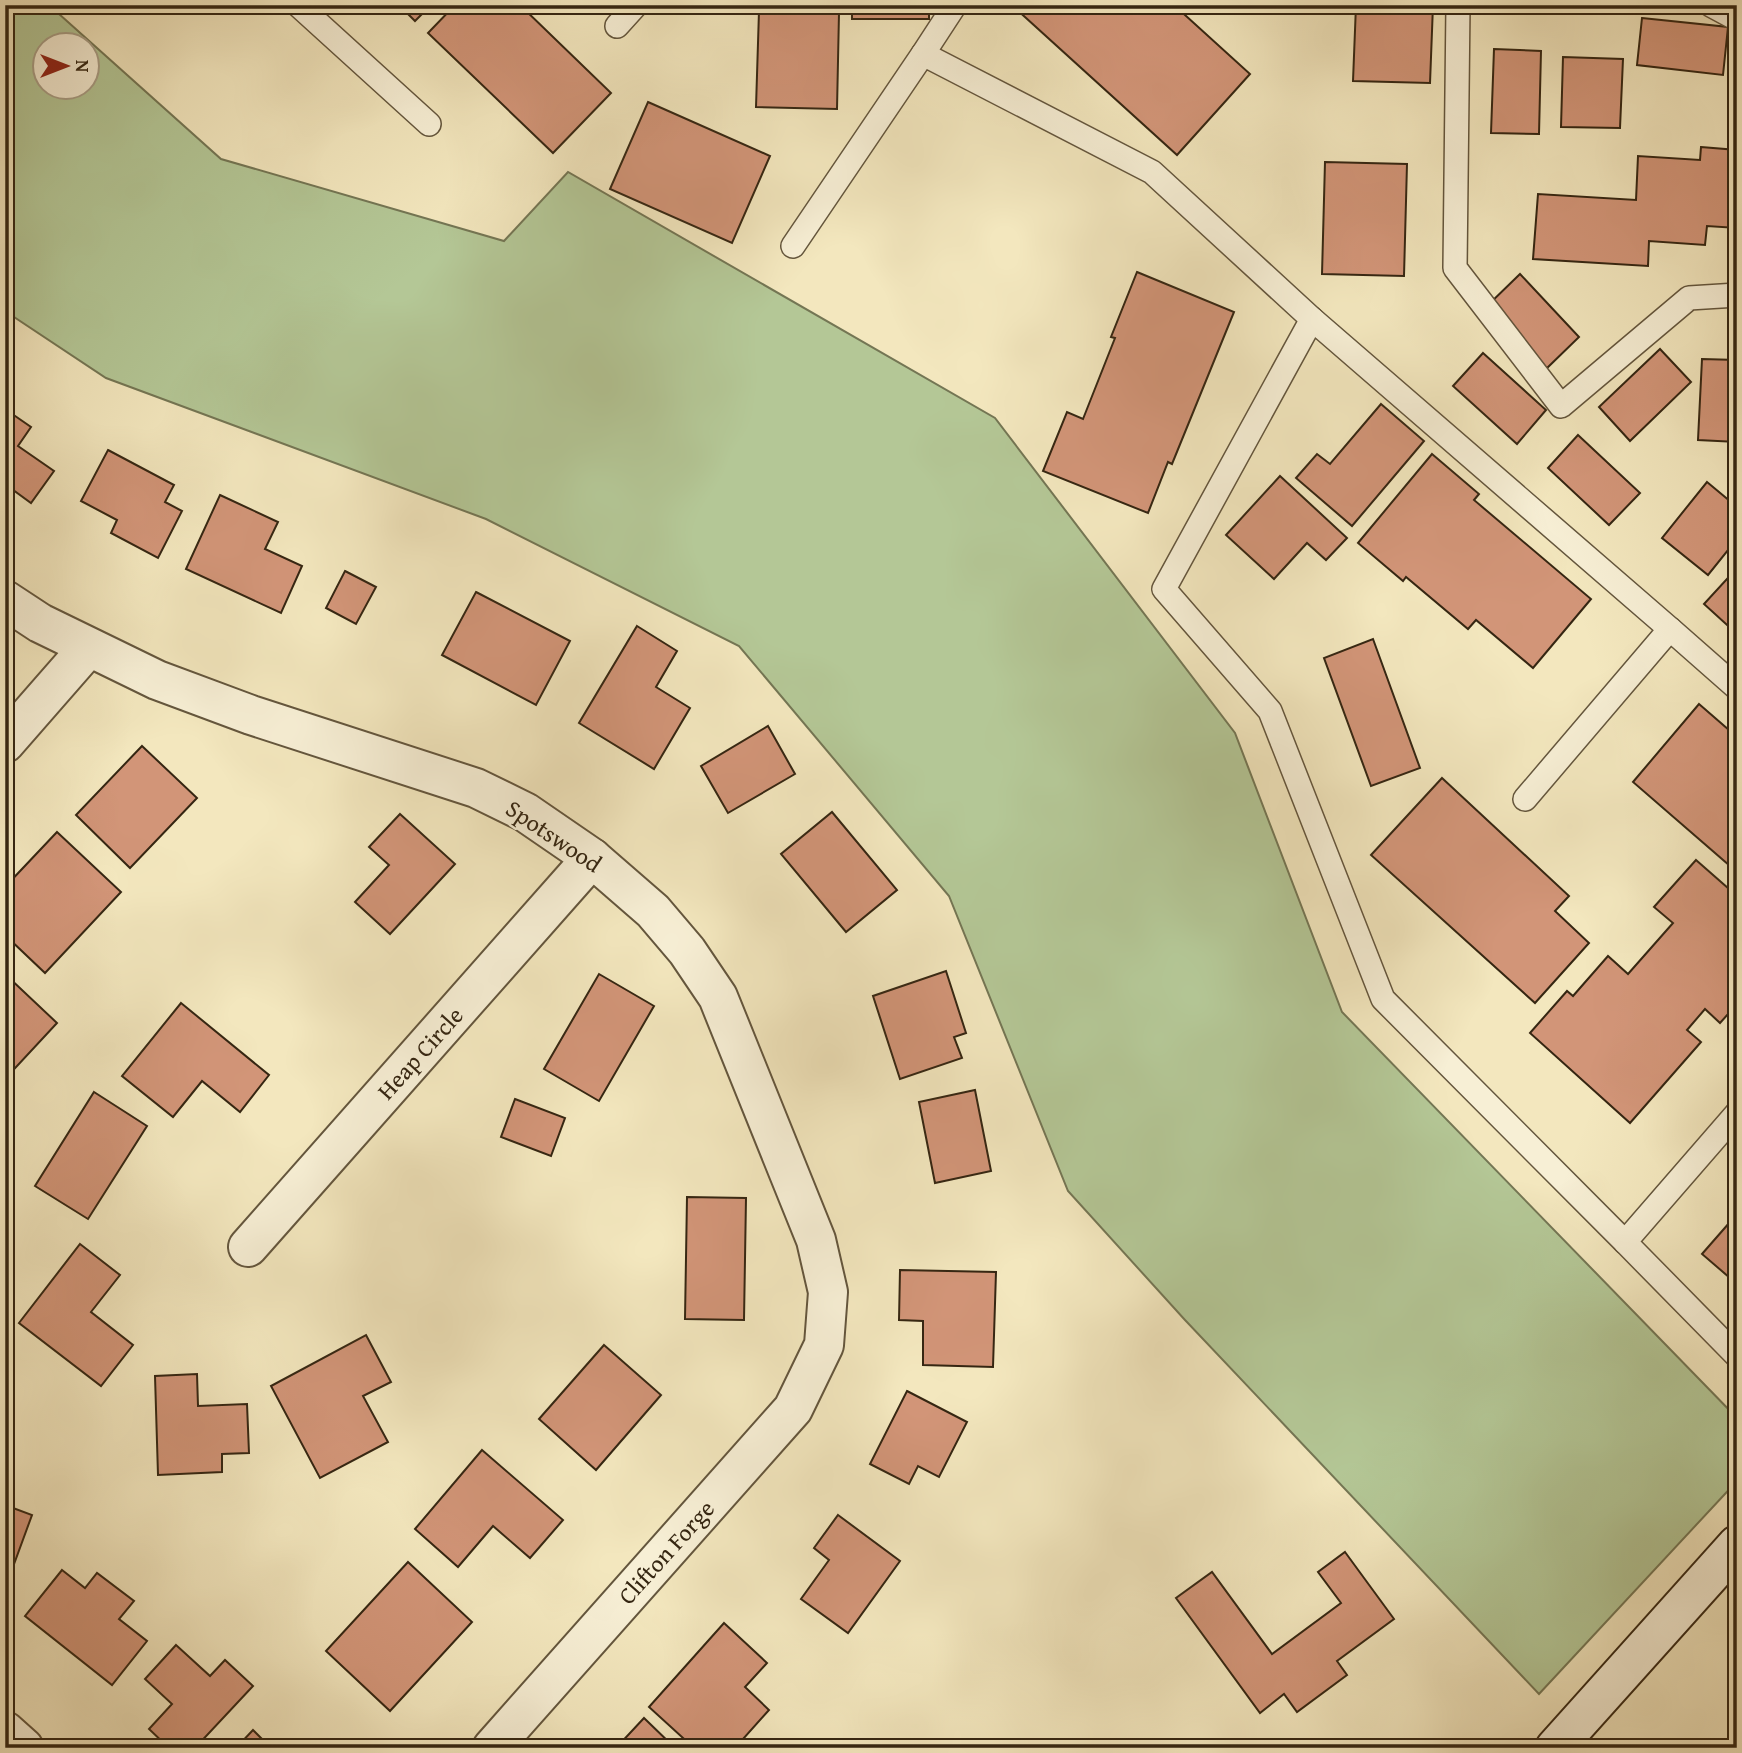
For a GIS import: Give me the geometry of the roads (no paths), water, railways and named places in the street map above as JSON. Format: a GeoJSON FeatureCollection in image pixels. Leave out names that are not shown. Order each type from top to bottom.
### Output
{"type":"FeatureCollection","features":[{"type":"Feature","properties":{"kind":"street","name":"Spotswood"},"geometry":{"type":"LineString","coordinates":[[5,600],[40,623],[157,680],[251,715],[476,788],[525,812],[592,859],[653,911],[687,951],[718,997],[816,1240],[828,1292],[824,1345]]}},
{"type":"Feature","properties":{"kind":"street"},"geometry":{"type":"LineString","coordinates":[[5,743],[88,648]]}},
{"type":"Feature","properties":{"kind":"street","name":"Heap Circle"},"geometry":{"type":"LineString","coordinates":[[248,1247],[592,859]]}},
{"type":"Feature","properties":{"kind":"street","name":"Clifton Forge"},"geometry":{"type":"LineString","coordinates":[[492,1748],[793,1409],[824,1345]]}},
{"type":"Feature","properties":{"kind":"street"},"geometry":{"type":"LineString","coordinates":[[1555,1748],[1737,1545]]}},
{"type":"Feature","properties":{"kind":"street"},"geometry":{"type":"LineString","coordinates":[[5,1731],[24,1748]]}},
{"type":"Feature","properties":{"kind":"lane"},"geometry":{"type":"LineString","coordinates":[[298,5],[429,124]]}},
{"type":"Feature","properties":{"kind":"lane"},"geometry":{"type":"LineString","coordinates":[[617,26],[636,5]]}},
{"type":"Feature","properties":{"kind":"lane"},"geometry":{"type":"LineString","coordinates":[[793,246],[955,5]]}},
{"type":"Feature","properties":{"kind":"lane"},"geometry":{"type":"LineString","coordinates":[[1458,5],[1455,268],[1561,406],[1689,298],[1737,295]]}},
{"type":"Feature","properties":{"kind":"lane"},"geometry":{"type":"LineString","coordinates":[[1711,5],[1737,19]]}},
{"type":"Feature","properties":{"kind":"lane"},"geometry":{"type":"LineString","coordinates":[[923,54],[1152,172],[1312,319],[1737,688]]}},
{"type":"Feature","properties":{"kind":"lane"},"geometry":{"type":"LineString","coordinates":[[1312,319],[1164,589],[1270,711],[1383,999],[1737,1356]]}},
{"type":"Feature","properties":{"kind":"lane"},"geometry":{"type":"LineString","coordinates":[[1525,799],[1670,629]]}},
{"type":"Feature","properties":{"kind":"lane"},"geometry":{"type":"LineString","coordinates":[[1625,1242],[1737,1113]]}}]}
